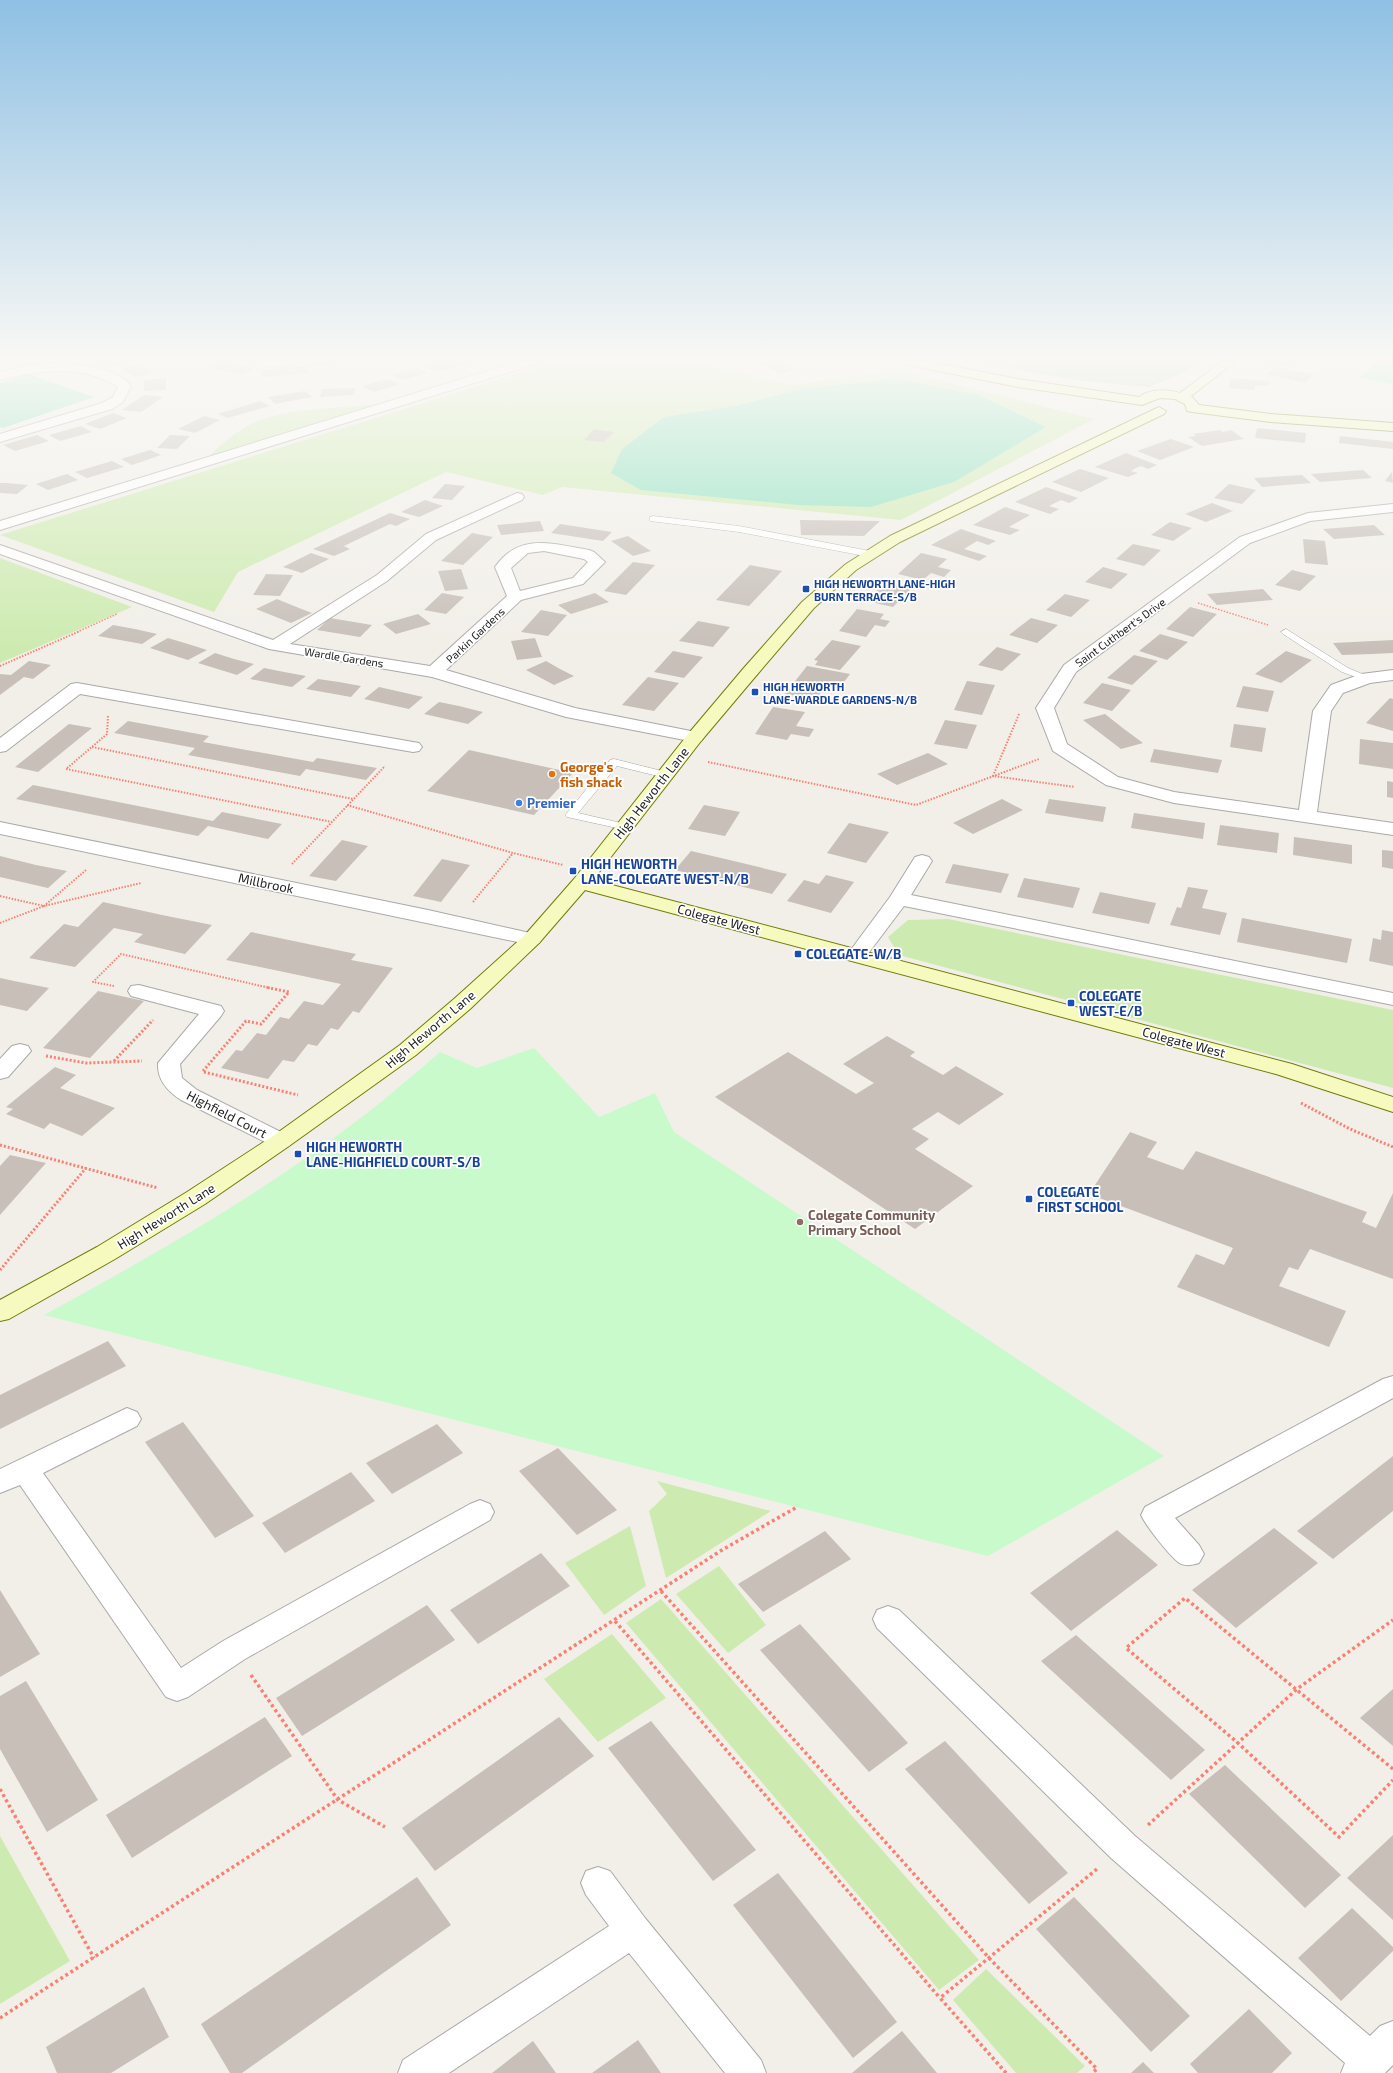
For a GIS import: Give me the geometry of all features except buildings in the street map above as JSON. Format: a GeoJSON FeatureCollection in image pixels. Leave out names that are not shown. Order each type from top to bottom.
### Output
{"type":"FeatureCollection","features":[{"type":"Feature","properties":{"kind":"street"},"geometry":{"type":"LineString","coordinates":[[0,526],[220,458]]}},
{"type":"Feature","properties":{"kind":"street","name":"High Heworth Lane"},"geometry":{"type":"LineString","coordinates":[[0,1312],[106,1253],[196,1198],[281,1141],[408,1050],[462,1004],[532,939],[586,877],[695,737],[808,605],[833,582],[870,554],[895,539],[1073,458]]}},
{"type":"Feature","properties":{"kind":"street"},"geometry":{"type":"LineString","coordinates":[[275,646],[382,578],[431,537],[517,497]]}},
{"type":"Feature","properties":{"kind":"street","name":"Saint Cuthbert's Drive"},"geometry":{"type":"LineString","coordinates":[[1393,508],[1308,517],[1245,540],[1070,669],[1045,708],[1059,747],[1112,781],[1174,797],[1393,829]]}},
{"type":"Feature","properties":{"kind":"street","name":"Parkin Gardens"},"geometry":{"type":"LineString","coordinates":[[434,672],[515,597],[578,581],[597,562],[589,555],[544,547],[524,549],[503,567],[515,597]]}},
{"type":"Feature","properties":{"kind":"street","name":"Wardle Gardens"},"geometry":{"type":"LineString","coordinates":[[0,549],[145,602],[275,646],[434,672],[572,713],[695,737]]}},
{"type":"Feature","properties":{"kind":"street"},"geometry":{"type":"LineString","coordinates":[[1307,816],[1322,710],[1336,689],[1367,678],[1393,675]]}},
{"type":"Feature","properties":{"kind":"street"},"geometry":{"type":"LineString","coordinates":[[0,747],[77,688],[408,746]]}},
{"type":"Feature","properties":{"kind":"street","name":"Millbrook"},"geometry":{"type":"LineString","coordinates":[[0,828],[457,922],[532,939]]}},
{"type":"Feature","properties":{"kind":"street"},"geometry":{"type":"LineString","coordinates":[[857,955],[899,899],[922,861]]}},
{"type":"Feature","properties":{"kind":"street","name":"Colegate West"},"geometry":{"type":"LineString","coordinates":[[586,877],[857,955],[1284,1070],[1393,1105]]}},
{"type":"Feature","properties":{"kind":"street"},"geometry":{"type":"LineString","coordinates":[[899,899],[1393,999]]}},
{"type":"Feature","properties":{"kind":"street","name":"Highfield Court"},"geometry":{"type":"LineString","coordinates":[[139,991],[213,1011],[169,1063],[168,1073],[170,1079],[177,1088],[281,1141]]}},
{"type":"Feature","properties":{"kind":"street"},"geometry":{"type":"LineString","coordinates":[[0,1072],[20,1051]]}},
{"type":"Feature","properties":{"kind":"street"},"geometry":{"type":"LineString","coordinates":[[1190,1554],[1155,1515],[1393,1386]]}},
{"type":"Feature","properties":{"kind":"street"},"geometry":{"type":"LineString","coordinates":[[128,1419],[12,1476],[177,1686],[234,1650],[480,1512]]}},
{"type":"Feature","properties":{"kind":"street"},"geometry":{"type":"LineString","coordinates":[[888,1619],[1123,1848],[1374,2058]]}},
{"type":"Feature","properties":{"kind":"street"},"geometry":{"type":"LineString","coordinates":[[598,1882],[633,1930],[748,2073]]}},
{"type":"Feature","properties":{"kind":"street"},"geometry":{"type":"LineString","coordinates":[[416,2073],[633,1930]]}},
{"type":"Feature","properties":{"kind":"lane"},"geometry":{"type":"LineString","coordinates":[[652,519],[740,529],[870,554]]}},
{"type":"Feature","properties":{"kind":"lane"},"geometry":{"type":"LineString","coordinates":[[1286,632],[1345,670],[1367,678]]}},
{"type":"Feature","properties":{"kind":"lane"},"geometry":{"type":"LineString","coordinates":[[626,827],[571,816],[614,762],[666,775]]}},
{"type":"Feature","properties":{"kind":"path"},"geometry":{"type":"LineString","coordinates":[[1171,595],[1276,627],[1286,632]]}},
{"type":"Feature","properties":{"kind":"path"},"geometry":{"type":"LineString","coordinates":[[0,666],[145,602]]}},
{"type":"Feature","properties":{"kind":"path"},"geometry":{"type":"LineString","coordinates":[[109,694],[107,734],[66,769],[332,822]]}},
{"type":"Feature","properties":{"kind":"path"},"geometry":{"type":"LineString","coordinates":[[273,885],[347,805],[408,746]]}},
{"type":"Feature","properties":{"kind":"path"},"geometry":{"type":"LineString","coordinates":[[92,747],[353,799]]}},
{"type":"Feature","properties":{"kind":"path"},"geometry":{"type":"LineString","coordinates":[[680,756],[916,805],[1063,750]]}},
{"type":"Feature","properties":{"kind":"path"},"geometry":{"type":"LineString","coordinates":[[347,805],[513,853],[586,877]]}},
{"type":"Feature","properties":{"kind":"path"},"geometry":{"type":"LineString","coordinates":[[44,906],[110,851]]}},
{"type":"Feature","properties":{"kind":"path"},"geometry":{"type":"LineString","coordinates":[[457,922],[513,853]]}},
{"type":"Feature","properties":{"kind":"path"},"geometry":{"type":"LineString","coordinates":[[0,923],[44,906],[144,882]]}},
{"type":"Feature","properties":{"kind":"path"},"geometry":{"type":"LineString","coordinates":[[0,896],[44,906]]}},
{"type":"Feature","properties":{"kind":"path"},"geometry":{"type":"LineString","coordinates":[[113,1062],[172,1000]]}},
{"type":"Feature","properties":{"kind":"path"},"geometry":{"type":"LineString","coordinates":[[1284,1070],[1277,1090],[1350,1129],[1393,1147]]}},
{"type":"Feature","properties":{"kind":"path"},"geometry":{"type":"LineString","coordinates":[[0,1145],[196,1198]]}},
{"type":"Feature","properties":{"kind":"path"},"geometry":{"type":"LineString","coordinates":[[0,1270],[86,1168]]}},
{"type":"Feature","properties":{"kind":"path"},"geometry":{"type":"LineString","coordinates":[[0,2018],[722,1550],[797,1507]]}},
{"type":"Feature","properties":{"kind":"path"},"geometry":{"type":"LineString","coordinates":[[661,1590],[989,1958],[1097,2069],[1092,2073]]}},
{"type":"Feature","properties":{"kind":"path"},"geometry":{"type":"LineString","coordinates":[[1393,1769],[1297,1688],[1185,1598],[1126,1648],[1238,1743],[1339,1837],[1393,1780]]}},
{"type":"Feature","properties":{"kind":"path"},"geometry":{"type":"LineString","coordinates":[[614,1620],[1006,2073]]}},
{"type":"Feature","properties":{"kind":"path"},"geometry":{"type":"LineString","coordinates":[[940,1998],[1123,1848],[1297,1688],[1393,1620]]}},
{"type":"Feature","properties":{"kind":"path"},"geometry":{"type":"LineString","coordinates":[[234,1650],[338,1800],[385,1826]]}},
{"type":"Feature","properties":{"kind":"path"},"geometry":{"type":"LineString","coordinates":[[0,1789],[94,1958]]}},
{"type":"Feature","properties":{"kind":"green space"},"geometry":{"type":"Polygon","coordinates":[[[248,458],[1020,458],[901,520],[562,487],[543,495],[446,472],[238,572],[214,612],[0,535],[248,458]]]}},
{"type":"Feature","properties":{"kind":"green space"},"geometry":{"type":"Polygon","coordinates":[[[618,458],[995,458],[954,482],[871,507],[798,505],[641,490],[611,473],[618,458]]]}},
{"type":"Feature","properties":{"kind":"green space"},"geometry":{"type":"Polygon","coordinates":[[[0,558],[132,607],[0,663],[0,558]]]}},
{"type":"Feature","properties":{"kind":"green space"},"geometry":{"type":"Polygon","coordinates":[[[948,919],[1393,1010],[1393,1088],[899,955],[888,937],[908,920],[948,919]]]}},
{"type":"Feature","properties":{"kind":"green space"},"geometry":{"type":"Polygon","coordinates":[[[534,1048],[599,1117],[655,1093],[674,1132],[1164,1456],[988,1556],[44,1315],[205,1224],[283,1174],[368,1112],[440,1052],[477,1068],[534,1048]]]}},
{"type":"Feature","properties":{"kind":"green space"},"geometry":{"type":"Polygon","coordinates":[[[657,1481],[771,1511],[666,1578],[649,1511],[667,1494],[657,1481]]]}},
{"type":"Feature","properties":{"kind":"green space"},"geometry":{"type":"Polygon","coordinates":[[[630,1526],[646,1586],[604,1615],[565,1563],[630,1526]]]}},
{"type":"Feature","properties":{"kind":"green space"},"geometry":{"type":"Polygon","coordinates":[[[719,1566],[766,1625],[728,1653],[676,1594],[719,1566]]]}},
{"type":"Feature","properties":{"kind":"green space"},"geometry":{"type":"Polygon","coordinates":[[[661,1599],[979,1960],[939,1990],[626,1623],[661,1599]]]}},
{"type":"Feature","properties":{"kind":"green space"},"geometry":{"type":"Polygon","coordinates":[[[612,1634],[666,1698],[598,1742],[544,1679],[612,1634]]]}},
{"type":"Feature","properties":{"kind":"green space"},"geometry":{"type":"Polygon","coordinates":[[[0,1836],[70,1961],[0,2004],[0,1836]]]}},
{"type":"Feature","properties":{"kind":"green space"},"geometry":{"type":"Polygon","coordinates":[[[986,1969],[1085,2066],[1077,2073],[1016,2073],[953,2000],[986,1969]]]}},
{"type":"Feature","properties":{"kind":"place","name":"HIGH HEWORTH LANE-HIGH BURN TERRACE-S/B"},"geometry":{"type":"Point","coordinates":[806,589]}},
{"type":"Feature","properties":{"kind":"place","name":"HIGH HEWORTH LANE-WARDLE GARDENS-N/B"},"geometry":{"type":"Point","coordinates":[755,692]}},
{"type":"Feature","properties":{"kind":"place","name":"George's fish shack"},"geometry":{"type":"Point","coordinates":[552,774]}},
{"type":"Feature","properties":{"kind":"place","name":"Premier"},"geometry":{"type":"Point","coordinates":[519,803]}},
{"type":"Feature","properties":{"kind":"place","name":"HIGH HEWORTH LANE-COLEGATE WEST-N/B"},"geometry":{"type":"Point","coordinates":[573,871]}},
{"type":"Feature","properties":{"kind":"place","name":"COLEGATE-W/B"},"geometry":{"type":"Point","coordinates":[798,954]}},
{"type":"Feature","properties":{"kind":"place","name":"COLEGATE WEST-E/B"},"geometry":{"type":"Point","coordinates":[1071,1003]}},
{"type":"Feature","properties":{"kind":"place","name":"HIGH HEWORTH LANE-HIGHFIELD COURT-S/B"},"geometry":{"type":"Point","coordinates":[298,1154]}},
{"type":"Feature","properties":{"kind":"place","name":"COLEGATE FIRST SCHOOL"},"geometry":{"type":"Point","coordinates":[1029,1199]}},
{"type":"Feature","properties":{"kind":"place","name":"Colegate Community Primary School"},"geometry":{"type":"Point","coordinates":[800,1222]}}]}
